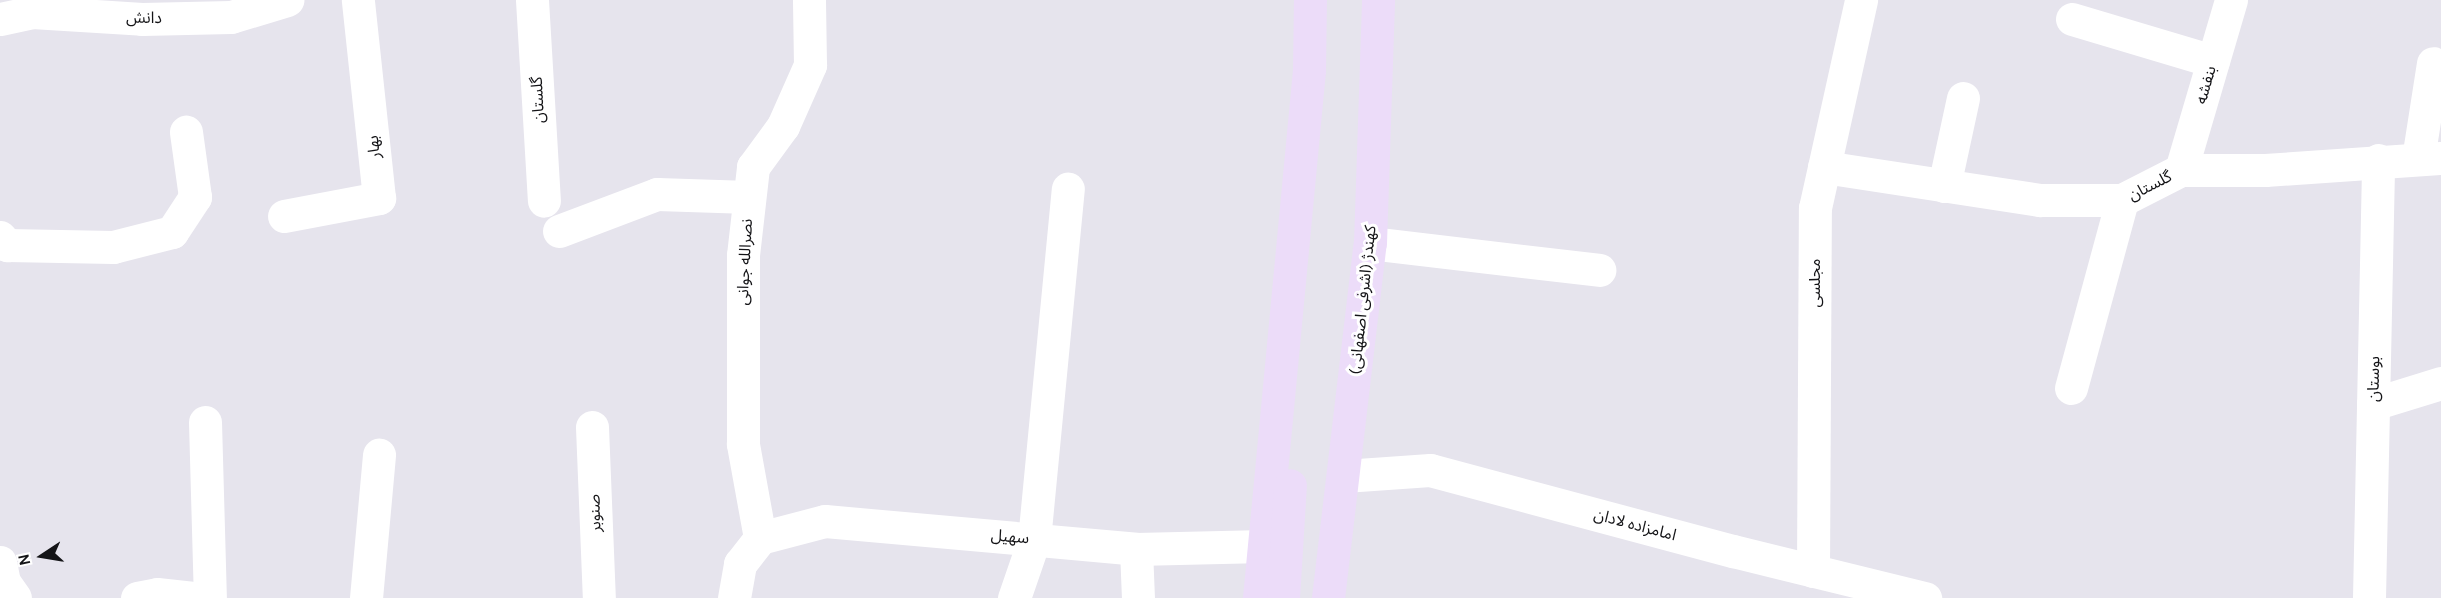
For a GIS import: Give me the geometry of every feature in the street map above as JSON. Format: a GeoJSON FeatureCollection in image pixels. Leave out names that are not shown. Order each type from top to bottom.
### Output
{"type":"FeatureCollection","features":[{"type":"Feature","properties":{"kind":"main road"},"geometry":{"type":"LineString","coordinates":[[1259,598],[1309,70],[1310,0]]}},
{"type":"Feature","properties":{"kind":"main road","name":"کهندژ (اشرفی اصفهانی)"},"geometry":{"type":"LineString","coordinates":[[1328,598],[1370,243],[1378,0]]}},
{"type":"Feature","properties":{"kind":"main road"},"geometry":{"type":"LineString","coordinates":[[1276,424],[1291,459],[1288,543],[1282,598]]}},
{"type":"Feature","properties":{"kind":"street","name":"دانش"},"geometry":{"type":"LineString","coordinates":[[0,19],[32,12],[142,19],[231,17],[287,0]]}},
{"type":"Feature","properties":{"kind":"street","name":"بهار"},"geometry":{"type":"LineString","coordinates":[[284,216],[379,198],[358,0]]}},
{"type":"Feature","properties":{"kind":"street","name":"گلستان"},"geometry":{"type":"LineString","coordinates":[[532,0],[544,201]]}},
{"type":"Feature","properties":{"kind":"street","name":"نصرالله جوانی"},"geometry":{"type":"LineString","coordinates":[[760,538],[743,444],[742,255],[753,167],[783,126],[810,65],[809,0]]}},
{"type":"Feature","properties":{"kind":"street","name":"مجلسی"},"geometry":{"type":"LineString","coordinates":[[1813,571],[1815,208],[1861,0]]}},
{"type":"Feature","properties":{"kind":"street","name":"بنفشه"},"geometry":{"type":"LineString","coordinates":[[2181,170],[2231,0]]}},
{"type":"Feature","properties":{"kind":"street"},"geometry":{"type":"LineString","coordinates":[[2072,19],[2213,61]]}},
{"type":"Feature","properties":{"kind":"street"},"geometry":{"type":"LineString","coordinates":[[2430,158],[2433,63]]}},
{"type":"Feature","properties":{"kind":"street"},"geometry":{"type":"LineString","coordinates":[[1944,186],[1963,98]]}},
{"type":"Feature","properties":{"kind":"street"},"geometry":{"type":"LineString","coordinates":[[0,237],[6,245],[113,247],[172,232],[195,197],[186,132]]}},
{"type":"Feature","properties":{"kind":"street","name":"گلستان"},"geometry":{"type":"LineString","coordinates":[[1824,168],[2040,200],[2122,200],[2181,170],[2265,170],[2430,158]]}},
{"type":"Feature","properties":{"kind":"street","name":"بوستان"},"geometry":{"type":"LineString","coordinates":[[2369,598],[2378,160]]}},
{"type":"Feature","properties":{"kind":"street"},"geometry":{"type":"LineString","coordinates":[[1014,598],[1034,540],[1068,189]]}},
{"type":"Feature","properties":{"kind":"street"},"geometry":{"type":"LineString","coordinates":[[559,231],[657,194],[749,197]]}},
{"type":"Feature","properties":{"kind":"street"},"geometry":{"type":"LineString","coordinates":[[2071,388],[2122,200]]}},
{"type":"Feature","properties":{"kind":"street"},"geometry":{"type":"LineString","coordinates":[[1370,243],[1599,270]]}},
{"type":"Feature","properties":{"kind":"street"},"geometry":{"type":"LineString","coordinates":[[2373,404],[2441,383]]}},
{"type":"Feature","properties":{"kind":"street"},"geometry":{"type":"LineString","coordinates":[[205,422],[210,598]]}},
{"type":"Feature","properties":{"kind":"street","name":"صنوبر"},"geometry":{"type":"LineString","coordinates":[[592,427],[599,598]]}},
{"type":"Feature","properties":{"kind":"street"},"geometry":{"type":"LineString","coordinates":[[366,598],[379,455]]}},
{"type":"Feature","properties":{"kind":"street","name":"امامزاده لادان"},"geometry":{"type":"LineString","coordinates":[[1344,476],[1430,470],[1813,571],[1851,589],[1925,598]]}},
{"type":"Feature","properties":{"kind":"street","name":"سهیل"},"geometry":{"type":"LineString","coordinates":[[760,538],[825,521],[1136,549],[1264,546]]}},
{"type":"Feature","properties":{"kind":"street"},"geometry":{"type":"LineString","coordinates":[[734,598],[740,564],[760,538]]}},
{"type":"Feature","properties":{"kind":"street"},"geometry":{"type":"LineString","coordinates":[[1136,549],[1138,598]]}},
{"type":"Feature","properties":{"kind":"street"},"geometry":{"type":"LineString","coordinates":[[0,562],[4,582],[15,598]]}},
{"type":"Feature","properties":{"kind":"street"},"geometry":{"type":"LineString","coordinates":[[136,598],[157,594],[196,598]]}}]}
